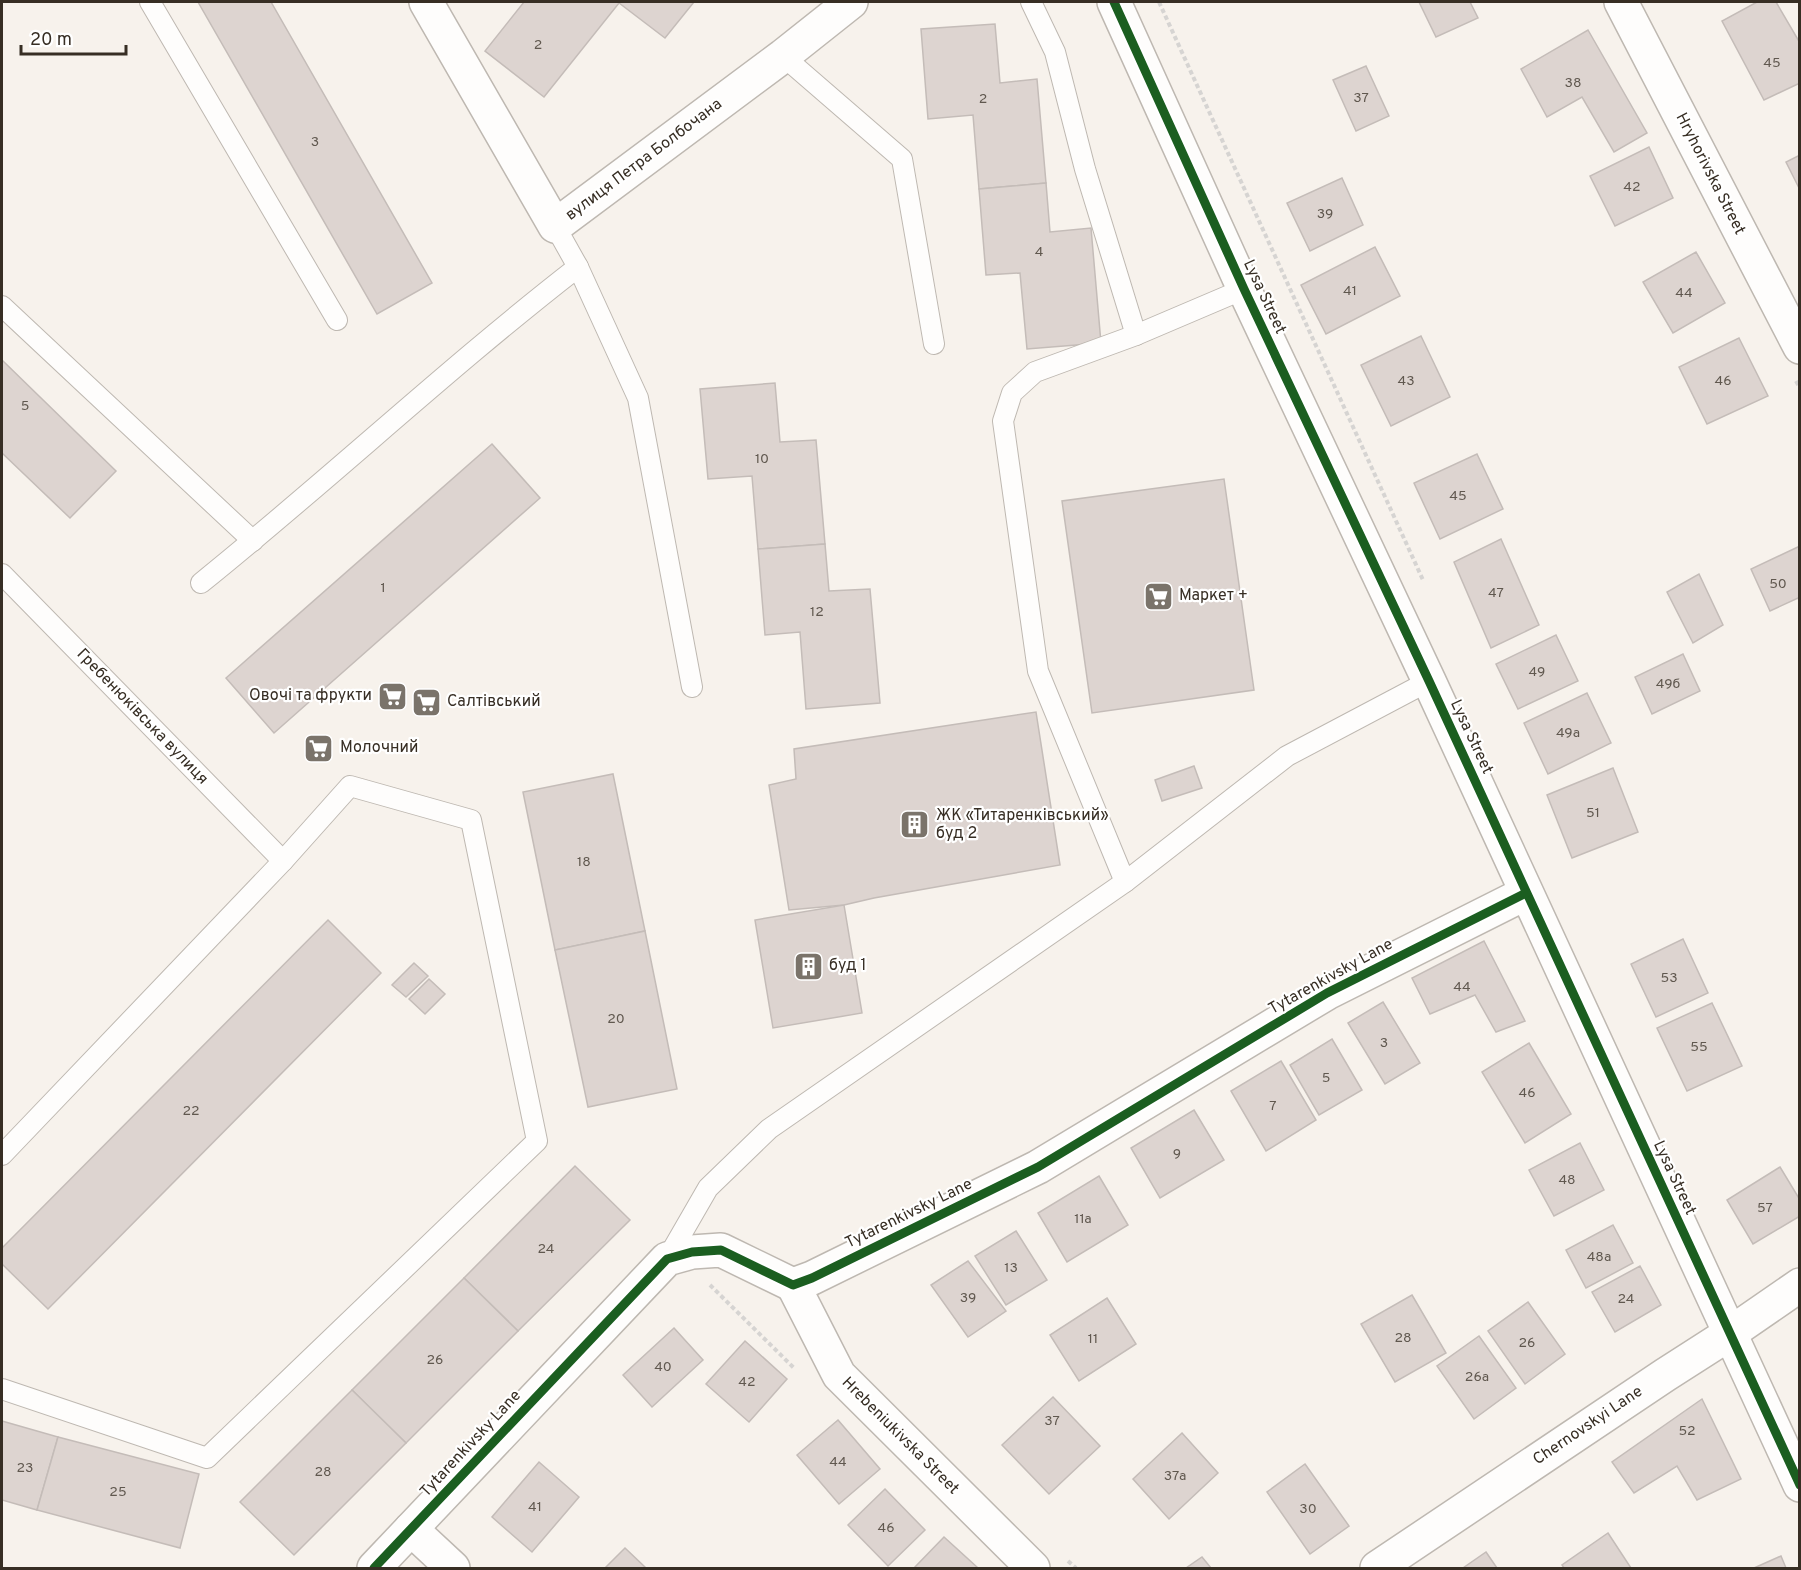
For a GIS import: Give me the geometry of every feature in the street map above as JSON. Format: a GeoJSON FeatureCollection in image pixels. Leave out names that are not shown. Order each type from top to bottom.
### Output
{"type":"FeatureCollection","features":[{"type":"Feature","properties":{"kind":"street","name":"вулиця Петра Болбочана"},"geometry":{"type":"LineString","coordinates":[[426,2],[555,226],[783,56],[851,2]]}},
{"type":"Feature","properties":{"kind":"street","name":"Lysa Street"},"geometry":{"type":"LineString","coordinates":[[1114,2],[1244,289],[1429,681],[1800,1485]]}},
{"type":"Feature","properties":{"kind":"street","name":"Hryhorivska Street"},"geometry":{"type":"LineString","coordinates":[[1621,2],[1800,347]]}},
{"type":"Feature","properties":{"kind":"street","name":"Tytarenkivsky Lane"},"geometry":{"type":"LineString","coordinates":[[793,1285],[812,1278],[1038,1167],[1326,993],[1526,893]]}},
{"type":"Feature","properties":{"kind":"street"},"geometry":{"type":"LineString","coordinates":[[667,1259],[692,1252],[721,1250],[793,1285]]}},
{"type":"Feature","properties":{"kind":"street","name":"Tytarenkivsky Lane"},"geometry":{"type":"LineString","coordinates":[[374,1569],[667,1259]]}},
{"type":"Feature","properties":{"kind":"street","name":"Hrebeniukivska Street"},"geometry":{"type":"LineString","coordinates":[[793,1285],[839,1375],[1032,1569]]}},
{"type":"Feature","properties":{"kind":"street","name":"Chernovskyi Lane"},"geometry":{"type":"LineString","coordinates":[[1377,1569],[1800,1285]]}},
{"type":"Feature","properties":{"kind":"street"},"geometry":{"type":"LineString","coordinates":[[411,1529],[453,1569]]}},
{"type":"Feature","properties":{"kind":"lane"},"geometry":{"type":"LineString","coordinates":[[150,2],[337,320]]}},
{"type":"Feature","properties":{"kind":"lane"},"geometry":{"type":"LineString","coordinates":[[1031,2],[1054,52],[1085,169],[1136,335]]}},
{"type":"Feature","properties":{"kind":"lane"},"geometry":{"type":"LineString","coordinates":[[783,56],[902,159],[934,344]]}},
{"type":"Feature","properties":{"kind":"lane"},"geometry":{"type":"LineString","coordinates":[[555,226],[578,267],[638,398],[692,687]]}},
{"type":"Feature","properties":{"kind":"lane"},"geometry":{"type":"LineString","coordinates":[[201,583],[515,316],[578,267]]}},
{"type":"Feature","properties":{"kind":"lane"},"geometry":{"type":"LineString","coordinates":[[1125,882],[1038,672],[1003,422],[1012,393],[1035,372],[1136,335],[1244,289]]}},
{"type":"Feature","properties":{"kind":"lane"},"geometry":{"type":"LineString","coordinates":[[2,306],[253,541]]}},
{"type":"Feature","properties":{"kind":"lane","name":"Гребенюківська вулиця"},"geometry":{"type":"LineString","coordinates":[[2,574],[283,861]]}},
{"type":"Feature","properties":{"kind":"lane"},"geometry":{"type":"LineString","coordinates":[[667,1259],[708,1188],[769,1130],[1125,882],[1287,756],[1429,681]]}},
{"type":"Feature","properties":{"kind":"lane"},"geometry":{"type":"LineString","coordinates":[[2,1155],[283,861],[350,786],[471,820],[537,1141],[207,1458],[2,1389]]}},
{"type":"Feature","properties":{"kind":"building"},"geometry":{"type":"Polygon","coordinates":[[[198,2],[271,2],[432,283],[377,314],[198,2]]]}},
{"type":"Feature","properties":{"kind":"building"},"geometry":{"type":"Polygon","coordinates":[[[524,2],[694,2],[665,38],[619,3],[544,97],[485,51],[524,2]]]}},
{"type":"Feature","properties":{"kind":"building"},"geometry":{"type":"Polygon","coordinates":[[[1419,2],[1470,2],[1478,18],[1436,37],[1419,2]]]}},
{"type":"Feature","properties":{"kind":"building"},"geometry":{"type":"Polygon","coordinates":[[[1757,2],[1776,2],[1800,43],[1800,83],[1764,100],[1722,21],[1757,2]]]}},
{"type":"Feature","properties":{"kind":"building"},"geometry":{"type":"Polygon","coordinates":[[[995,24],[1000,83],[1037,79],[1046,183],[979,189],[973,115],[928,119],[921,29],[995,24]]]}},
{"type":"Feature","properties":{"kind":"building"},"geometry":{"type":"Polygon","coordinates":[[[1588,30],[1647,133],[1614,152],[1582,97],[1547,117],[1521,69],[1588,30]]]}},
{"type":"Feature","properties":{"kind":"building"},"geometry":{"type":"Polygon","coordinates":[[[1366,66],[1389,116],[1356,131],[1333,80],[1366,66]]]}},
{"type":"Feature","properties":{"kind":"building"},"geometry":{"type":"Polygon","coordinates":[[[1649,147],[1673,198],[1615,226],[1590,176],[1649,147]]]}},
{"type":"Feature","properties":{"kind":"building"},"geometry":{"type":"Polygon","coordinates":[[[1800,155],[1800,190],[1786,162],[1800,155]]]}},
{"type":"Feature","properties":{"kind":"building"},"geometry":{"type":"Polygon","coordinates":[[[1342,178],[1363,225],[1310,251],[1287,203],[1342,178]]]}},
{"type":"Feature","properties":{"kind":"building"},"geometry":{"type":"Polygon","coordinates":[[[1046,183],[1050,232],[1091,228],[1101,343],[1027,349],[1020,273],[986,275],[979,189],[1046,183]]]}},
{"type":"Feature","properties":{"kind":"building"},"geometry":{"type":"Polygon","coordinates":[[[1375,247],[1400,296],[1326,334],[1301,285],[1375,247]]]}},
{"type":"Feature","properties":{"kind":"building"},"geometry":{"type":"Polygon","coordinates":[[[1696,252],[1725,303],[1673,333],[1643,282],[1696,252]]]}},
{"type":"Feature","properties":{"kind":"building"},"geometry":{"type":"Polygon","coordinates":[[[1421,336],[1450,397],[1391,426],[1361,365],[1421,336]]]}},
{"type":"Feature","properties":{"kind":"building"},"geometry":{"type":"Polygon","coordinates":[[[1739,338],[1768,396],[1707,424],[1679,367],[1739,338]]]}},
{"type":"Feature","properties":{"kind":"building"},"geometry":{"type":"Polygon","coordinates":[[[2,360],[116,471],[70,518],[2,453],[2,360]]]}},
{"type":"Feature","properties":{"kind":"building"},"geometry":{"type":"Polygon","coordinates":[[[775,383],[780,442],[816,440],[825,544],[758,549],[752,476],[708,479],[700,389],[775,383]]]}},
{"type":"Feature","properties":{"kind":"building"},"geometry":{"type":"Polygon","coordinates":[[[492,444],[540,498],[274,733],[226,678],[492,444]]]}},
{"type":"Feature","properties":{"kind":"building"},"geometry":{"type":"Polygon","coordinates":[[[1477,454],[1503,509],[1440,539],[1414,483],[1477,454]]]}},
{"type":"Feature","properties":{"kind":"building","name":"Маркет +"},"geometry":{"type":"Polygon","coordinates":[[[1224,479],[1254,690],[1092,713],[1062,501],[1224,479]]]}},
{"type":"Feature","properties":{"kind":"building"},"geometry":{"type":"Polygon","coordinates":[[[1501,539],[1539,625],[1491,648],[1454,562],[1501,539]]]}},
{"type":"Feature","properties":{"kind":"building"},"geometry":{"type":"Polygon","coordinates":[[[825,544],[829,591],[870,589],[880,703],[806,709],[800,632],[765,635],[758,549],[825,544]]]}},
{"type":"Feature","properties":{"kind":"building"},"geometry":{"type":"Polygon","coordinates":[[[1800,546],[1800,602],[1798,598],[1770,611],[1751,569],[1800,546]]]}},
{"type":"Feature","properties":{"kind":"building"},"geometry":{"type":"Polygon","coordinates":[[[1699,574],[1723,625],[1693,643],[1667,592],[1699,574]]]}},
{"type":"Feature","properties":{"kind":"building"},"geometry":{"type":"Polygon","coordinates":[[[1556,635],[1578,681],[1518,709],[1496,664],[1556,635]]]}},
{"type":"Feature","properties":{"kind":"building"},"geometry":{"type":"Polygon","coordinates":[[[1683,654],[1700,691],[1652,714],[1635,677],[1683,654]]]}},
{"type":"Feature","properties":{"kind":"building"},"geometry":{"type":"Polygon","coordinates":[[[1587,693],[1611,743],[1548,774],[1524,723],[1587,693]]]}},
{"type":"Feature","properties":{"kind":"building","name":"ЖК «Титаренківський» буд 2"},"geometry":{"type":"Polygon","coordinates":[[[1036,712],[1060,865],[844,905],[789,910],[769,785],[796,779],[794,749],[1036,712]]]}},
{"type":"Feature","properties":{"kind":"building"},"geometry":{"type":"Polygon","coordinates":[[[1194,766],[1202,788],[1162,801],[1155,780],[1194,766]]]}},
{"type":"Feature","properties":{"kind":"building"},"geometry":{"type":"Polygon","coordinates":[[[1613,768],[1638,832],[1572,858],[1547,795],[1613,768]]]}},
{"type":"Feature","properties":{"kind":"building"},"geometry":{"type":"Polygon","coordinates":[[[613,774],[645,931],[555,950],[523,792],[613,774]]]}},
{"type":"Feature","properties":{"kind":"building","name":"буд 1"},"geometry":{"type":"Polygon","coordinates":[[[844,905],[862,1013],[773,1028],[755,920],[844,905]]]}},
{"type":"Feature","properties":{"kind":"building"},"geometry":{"type":"Polygon","coordinates":[[[328,920],[381,973],[48,1309],[2,1264],[2,1248],[328,920]]]}},
{"type":"Feature","properties":{"kind":"building"},"geometry":{"type":"Polygon","coordinates":[[[645,931],[677,1089],[588,1107],[555,950],[645,931]]]}},
{"type":"Feature","properties":{"kind":"building"},"geometry":{"type":"Polygon","coordinates":[[[1683,939],[1708,993],[1656,1017],[1631,964],[1683,939]]]}},
{"type":"Feature","properties":{"kind":"building"},"geometry":{"type":"Polygon","coordinates":[[[1484,941],[1525,1021],[1496,1032],[1475,995],[1430,1014],[1412,978],[1484,941]]]}},
{"type":"Feature","properties":{"kind":"building"},"geometry":{"type":"Polygon","coordinates":[[[414,963],[428,976],[406,997],[392,985],[414,963]]]}},
{"type":"Feature","properties":{"kind":"building"},"geometry":{"type":"Polygon","coordinates":[[[429,979],[445,994],[425,1014],[409,999],[429,979]]]}},
{"type":"Feature","properties":{"kind":"building"},"geometry":{"type":"Polygon","coordinates":[[[1383,1002],[1420,1063],[1385,1084],[1348,1023],[1383,1002]]]}},
{"type":"Feature","properties":{"kind":"building"},"geometry":{"type":"Polygon","coordinates":[[[1712,1003],[1742,1066],[1687,1091],[1657,1028],[1712,1003]]]}},
{"type":"Feature","properties":{"kind":"building"},"geometry":{"type":"Polygon","coordinates":[[[1332,1039],[1362,1090],[1319,1115],[1290,1065],[1332,1039]]]}},
{"type":"Feature","properties":{"kind":"building"},"geometry":{"type":"Polygon","coordinates":[[[1529,1043],[1571,1114],[1525,1143],[1482,1072],[1529,1043]]]}},
{"type":"Feature","properties":{"kind":"building"},"geometry":{"type":"Polygon","coordinates":[[[1281,1061],[1316,1120],[1266,1151],[1231,1091],[1281,1061]]]}},
{"type":"Feature","properties":{"kind":"building"},"geometry":{"type":"Polygon","coordinates":[[[1194,1110],[1224,1160],[1160,1198],[1131,1148],[1194,1110]]]}},
{"type":"Feature","properties":{"kind":"building"},"geometry":{"type":"Polygon","coordinates":[[[1580,1143],[1604,1190],[1554,1216],[1529,1170],[1580,1143]]]}},
{"type":"Feature","properties":{"kind":"building"},"geometry":{"type":"Polygon","coordinates":[[[575,1166],[630,1220],[518,1331],[464,1278],[575,1166]]]}},
{"type":"Feature","properties":{"kind":"building"},"geometry":{"type":"Polygon","coordinates":[[[1780,1167],[1800,1200],[1800,1216],[1753,1244],[1727,1200],[1780,1167]]]}},
{"type":"Feature","properties":{"kind":"building"},"geometry":{"type":"Polygon","coordinates":[[[1099,1176],[1128,1225],[1067,1262],[1038,1213],[1099,1176]]]}},
{"type":"Feature","properties":{"kind":"building"},"geometry":{"type":"Polygon","coordinates":[[[1613,1225],[1633,1263],[1586,1288],[1566,1250],[1613,1225]]]}},
{"type":"Feature","properties":{"kind":"building"},"geometry":{"type":"Polygon","coordinates":[[[1016,1231],[1047,1280],[1006,1305],[975,1256],[1016,1231]]]}},
{"type":"Feature","properties":{"kind":"building"},"geometry":{"type":"Polygon","coordinates":[[[968,1261],[1006,1311],[968,1337],[931,1285],[968,1261]]]}},
{"type":"Feature","properties":{"kind":"building"},"geometry":{"type":"Polygon","coordinates":[[[1640,1266],[1661,1305],[1615,1332],[1592,1292],[1640,1266]]]}},
{"type":"Feature","properties":{"kind":"building"},"geometry":{"type":"Polygon","coordinates":[[[464,1278],[518,1331],[406,1443],[352,1390],[464,1278]]]}},
{"type":"Feature","properties":{"kind":"building"},"geometry":{"type":"Polygon","coordinates":[[[1412,1295],[1446,1353],[1395,1382],[1361,1324],[1412,1295]]]}},
{"type":"Feature","properties":{"kind":"building"},"geometry":{"type":"Polygon","coordinates":[[[1107,1298],[1136,1344],[1079,1381],[1050,1335],[1107,1298]]]}},
{"type":"Feature","properties":{"kind":"building"},"geometry":{"type":"Polygon","coordinates":[[[1528,1302],[1565,1354],[1525,1384],[1488,1331],[1528,1302]]]}},
{"type":"Feature","properties":{"kind":"building"},"geometry":{"type":"Polygon","coordinates":[[[674,1328],[703,1360],[652,1407],[623,1375],[674,1328]]]}},
{"type":"Feature","properties":{"kind":"building"},"geometry":{"type":"Polygon","coordinates":[[[1479,1336],[1516,1388],[1474,1419],[1437,1366],[1479,1336]]]}},
{"type":"Feature","properties":{"kind":"building"},"geometry":{"type":"Polygon","coordinates":[[[745,1341],[787,1379],[749,1422],[706,1384],[745,1341]]]}},
{"type":"Feature","properties":{"kind":"building"},"geometry":{"type":"Polygon","coordinates":[[[352,1390],[406,1443],[294,1555],[240,1502],[352,1390]]]}},
{"type":"Feature","properties":{"kind":"building"},"geometry":{"type":"Polygon","coordinates":[[[1053,1397],[1100,1446],[1049,1494],[1002,1445],[1053,1397]]]}},
{"type":"Feature","properties":{"kind":"building"},"geometry":{"type":"Polygon","coordinates":[[[1702,1399],[1741,1479],[1697,1500],[1677,1466],[1634,1493],[1612,1462],[1702,1399]]]}},
{"type":"Feature","properties":{"kind":"building"},"geometry":{"type":"Polygon","coordinates":[[[838,1420],[880,1469],[839,1504],[797,1455],[838,1420]]]}},
{"type":"Feature","properties":{"kind":"building"},"geometry":{"type":"Polygon","coordinates":[[[2,1421],[58,1437],[37,1510],[2,1500],[2,1421]]]}},
{"type":"Feature","properties":{"kind":"building"},"geometry":{"type":"Polygon","coordinates":[[[1182,1433],[1218,1473],[1169,1519],[1133,1479],[1182,1433]]]}},
{"type":"Feature","properties":{"kind":"building"},"geometry":{"type":"Polygon","coordinates":[[[58,1437],[199,1474],[180,1548],[37,1510],[58,1437]]]}},
{"type":"Feature","properties":{"kind":"building"},"geometry":{"type":"Polygon","coordinates":[[[539,1462],[579,1497],[532,1552],[492,1517],[539,1462]]]}},
{"type":"Feature","properties":{"kind":"building"},"geometry":{"type":"Polygon","coordinates":[[[1305,1464],[1349,1526],[1310,1554],[1267,1492],[1305,1464]]]}},
{"type":"Feature","properties":{"kind":"building"},"geometry":{"type":"Polygon","coordinates":[[[885,1489],[925,1530],[888,1566],[848,1525],[885,1489]]]}},
{"type":"Feature","properties":{"kind":"building"},"geometry":{"type":"Polygon","coordinates":[[[1608,1533],[1631,1568],[1564,1568],[1562,1565],[1608,1533]]]}},
{"type":"Feature","properties":{"kind":"building"},"geometry":{"type":"Polygon","coordinates":[[[944,1537],[978,1568],[914,1568],[944,1537]]]}},
{"type":"Feature","properties":{"kind":"building"},"geometry":{"type":"Polygon","coordinates":[[[625,1548],[646,1568],[605,1568],[625,1548]]]}},
{"type":"Feature","properties":{"kind":"building"},"geometry":{"type":"Polygon","coordinates":[[[1486,1552],[1497,1568],[1463,1568],[1486,1552]]]}},
{"type":"Feature","properties":{"kind":"building"},"geometry":{"type":"Polygon","coordinates":[[[1781,1556],[1786,1568],[1754,1568],[1781,1556]]]}},
{"type":"Feature","properties":{"kind":"building"},"geometry":{"type":"Polygon","coordinates":[[[1202,1557],[1211,1568],[1186,1568],[1202,1557]]]}},
{"type":"Feature","properties":{"kind":"cycle path"},"geometry":{"type":"LineString","coordinates":[[1114,2],[1244,289],[1429,681],[1800,1485]]}},
{"type":"Feature","properties":{"kind":"cycle path"},"geometry":{"type":"LineString","coordinates":[[374,1568],[667,1259],[692,1252],[721,1250],[793,1285],[812,1278],[1038,1167],[1327,993],[1526,893]]}},
{"type":"Feature","properties":{"kind":"place","name":"Маркет +"},"geometry":{"type":"Point","coordinates":[1158,596]}},
{"type":"Feature","properties":{"kind":"place","name":"Овочі та фрукти"},"geometry":{"type":"Point","coordinates":[393,696]}},
{"type":"Feature","properties":{"kind":"place","name":"Салтівський"},"geometry":{"type":"Point","coordinates":[426,702]}},
{"type":"Feature","properties":{"kind":"place","name":"Молочний"},"geometry":{"type":"Point","coordinates":[319,748]}},
{"type":"Feature","properties":{"kind":"place","name":"ЖК «Титаренківський» буд 2"},"geometry":{"type":"Point","coordinates":[915,825]}},
{"type":"Feature","properties":{"kind":"place","name":"буд 1"},"geometry":{"type":"Point","coordinates":[808,966]}}]}
